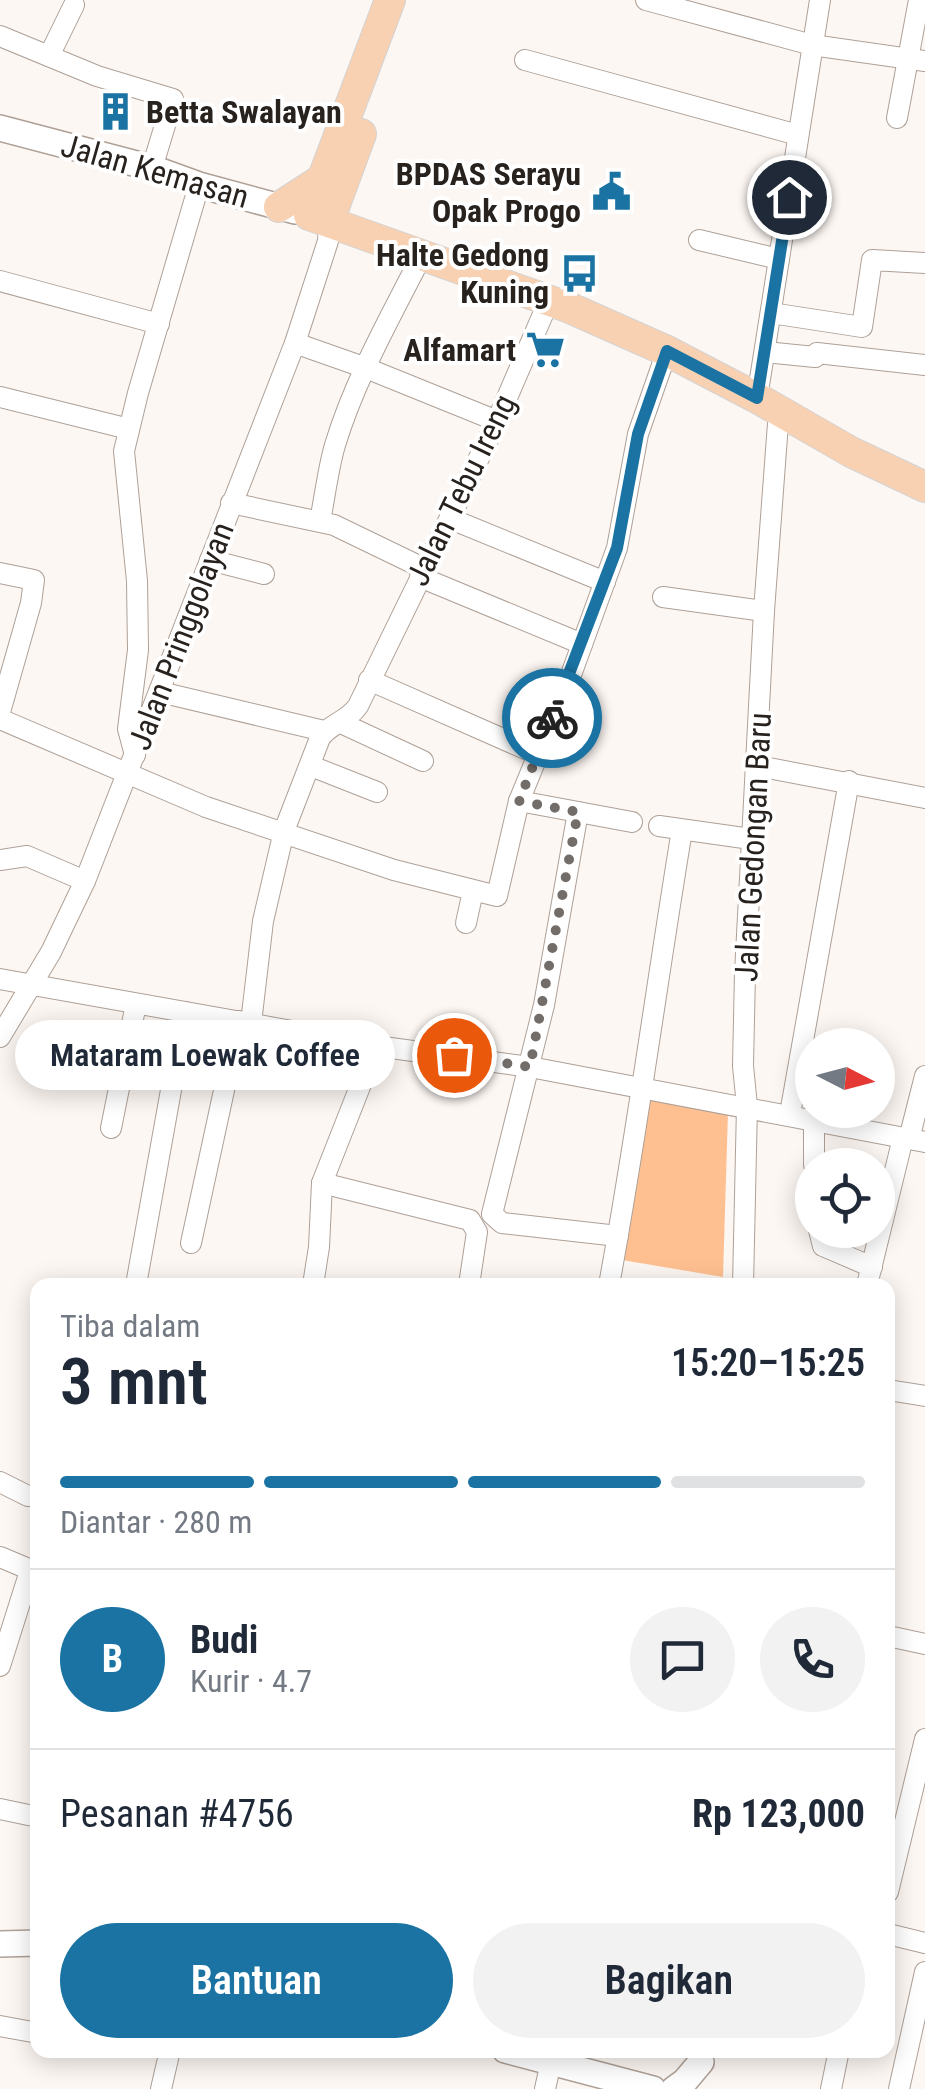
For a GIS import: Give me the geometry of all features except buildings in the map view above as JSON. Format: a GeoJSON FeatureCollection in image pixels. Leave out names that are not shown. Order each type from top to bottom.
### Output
{"type":"FeatureCollection","features":[{"type":"Feature","properties":{"kind":"main road"},"geometry":{"type":"LineString","coordinates":[[319,218],[321,180],[390,0]]}},
{"type":"Feature","properties":{"kind":"main road"},"geometry":{"type":"LineString","coordinates":[[319,218],[412,0]]}},
{"type":"Feature","properties":{"kind":"main road"},"geometry":{"type":"LineString","coordinates":[[279,207],[321,180]]}},
{"type":"Feature","properties":{"kind":"main road"},"geometry":{"type":"LineString","coordinates":[[319,218],[550,298],[667,351],[925,488]]}},
{"type":"Feature","properties":{"kind":"street"},"geometry":{"type":"LineString","coordinates":[[646,0],[812,45],[916,61]]}},
{"type":"Feature","properties":{"kind":"street","name":"Jalan Gedongan Baru"},"geometry":{"type":"LineString","coordinates":[[744,1278],[747,1106],[743,1066],[764,612],[768,404],[764,352],[820,0]]}},
{"type":"Feature","properties":{"kind":"street"},"geometry":{"type":"LineString","coordinates":[[897,118],[916,61],[919,0]]}},
{"type":"Feature","properties":{"kind":"street"},"geometry":{"type":"LineString","coordinates":[[49,56],[74,5]]}},
{"type":"Feature","properties":{"kind":"street"},"geometry":{"type":"LineString","coordinates":[[0,36],[98,76],[173,98],[152,168]]}},
{"type":"Feature","properties":{"kind":"street"},"geometry":{"type":"LineString","coordinates":[[526,60],[798,135]]}},
{"type":"Feature","properties":{"kind":"street","name":"Jalan Kemasan"},"geometry":{"type":"LineString","coordinates":[[0,128],[319,218]]}},
{"type":"Feature","properties":{"kind":"street"},"geometry":{"type":"LineString","coordinates":[[132,765],[128,729],[138,634],[137,581],[124,451],[199,185]]}},
{"type":"Feature","properties":{"kind":"street","name":"Jalan Pringgolayan"},"geometry":{"type":"LineString","coordinates":[[0,1037],[51,952],[85,882],[132,765],[295,343],[328,242],[319,218]]}},
{"type":"Feature","properties":{"kind":"street"},"geometry":{"type":"LineString","coordinates":[[699,240],[779,259]]}},
{"type":"Feature","properties":{"kind":"street"},"geometry":{"type":"LineString","coordinates":[[320,521],[334,448],[366,368],[422,255]]}},
{"type":"Feature","properties":{"kind":"street"},"geometry":{"type":"LineString","coordinates":[[770,314],[862,328],[872,260],[925,262]]}},
{"type":"Feature","properties":{"kind":"street"},"geometry":{"type":"LineString","coordinates":[[0,281],[159,324]]}},
{"type":"Feature","properties":{"kind":"street","name":"Jalan Tebu Ireng"},"geometry":{"type":"LineString","coordinates":[[191,1243],[245,1022],[284,831],[332,727],[358,706],[452,519],[550,298]]}},
{"type":"Feature","properties":{"kind":"street"},"geometry":{"type":"LineString","coordinates":[[295,343],[497,421]]}},
{"type":"Feature","properties":{"kind":"street"},"geometry":{"type":"LineString","coordinates":[[0,573],[34,580],[0,715],[132,765],[206,807],[394,870],[497,896],[519,801],[619,539],[638,434],[667,351]]}},
{"type":"Feature","properties":{"kind":"street"},"geometry":{"type":"LineString","coordinates":[[764,352],[925,365]]}},
{"type":"Feature","properties":{"kind":"street"},"geometry":{"type":"LineString","coordinates":[[0,397],[128,429]]}},
{"type":"Feature","properties":{"kind":"street"},"geometry":{"type":"LineString","coordinates":[[231,502],[320,521],[359,535],[422,573],[582,644]]}},
{"type":"Feature","properties":{"kind":"street"},"geometry":{"type":"LineString","coordinates":[[452,519],[604,582]]}},
{"type":"Feature","properties":{"kind":"street"},"geometry":{"type":"LineString","coordinates":[[210,560],[264,574]]}},
{"type":"Feature","properties":{"kind":"street"},"geometry":{"type":"LineString","coordinates":[[663,597],[764,612]]}},
{"type":"Feature","properties":{"kind":"street"},"geometry":{"type":"LineString","coordinates":[[369,680],[537,754]]}},
{"type":"Feature","properties":{"kind":"street"},"geometry":{"type":"LineString","coordinates":[[160,692],[332,727],[423,761]]}},
{"type":"Feature","properties":{"kind":"street"},"geometry":{"type":"LineString","coordinates":[[311,766],[377,792]]}},
{"type":"Feature","properties":{"kind":"street"},"geometry":{"type":"LineString","coordinates":[[758,766],[925,798]]}},
{"type":"Feature","properties":{"kind":"street"},"geometry":{"type":"LineString","coordinates":[[790,1114],[848,781]]}},
{"type":"Feature","properties":{"kind":"street"},"geometry":{"type":"LineString","coordinates":[[519,801],[632,822]]}},
{"type":"Feature","properties":{"kind":"street"},"geometry":{"type":"LineString","coordinates":[[578,812],[530,1067],[493,1217],[502,1223],[618,1236]]}},
{"type":"Feature","properties":{"kind":"street"},"geometry":{"type":"LineString","coordinates":[[659,826],[751,839]]}},
{"type":"Feature","properties":{"kind":"street"},"geometry":{"type":"LineString","coordinates":[[610,1278],[644,1088],[682,830]]}},
{"type":"Feature","properties":{"kind":"street"},"geometry":{"type":"LineString","coordinates":[[0,860],[27,856],[85,882]]}},
{"type":"Feature","properties":{"kind":"street"},"geometry":{"type":"LineString","coordinates":[[466,923],[472,891]]}},
{"type":"Feature","properties":{"kind":"street"},"geometry":{"type":"LineString","coordinates":[[0,979],[795,1115]]}},
{"type":"Feature","properties":{"kind":"street"},"geometry":{"type":"LineString","coordinates":[[111,1128],[136,1004]]}},
{"type":"Feature","properties":{"kind":"street"},"geometry":{"type":"LineString","coordinates":[[137,1278],[185,1012]]}},
{"type":"Feature","properties":{"kind":"street"},"geometry":{"type":"LineString","coordinates":[[314,1278],[322,1182],[376,1046]]}},
{"type":"Feature","properties":{"kind":"street"},"geometry":{"type":"LineString","coordinates":[[826,1248],[870,1276],[912,1140],[925,1076]]}},
{"type":"Feature","properties":{"kind":"street"},"geometry":{"type":"LineString","coordinates":[[856,1128],[912,1140]]}},
{"type":"Feature","properties":{"kind":"street"},"geometry":{"type":"LineString","coordinates":[[322,1182],[470,1220],[477,1232],[470,1278]]}},
{"type":"Feature","properties":{"kind":"street"},"geometry":{"type":"LineString","coordinates":[[895,1391],[925,1396]]}},
{"type":"Feature","properties":{"kind":"street"},"geometry":{"type":"LineString","coordinates":[[0,1482],[28,1496]]}},
{"type":"Feature","properties":{"kind":"street"},"geometry":{"type":"LineString","coordinates":[[0,1557],[30,1570]]}},
{"type":"Feature","properties":{"kind":"street"},"geometry":{"type":"LineString","coordinates":[[0,1666],[30,1583]]}},
{"type":"Feature","properties":{"kind":"street"},"geometry":{"type":"LineString","coordinates":[[895,1638],[925,1644]]}},
{"type":"Feature","properties":{"kind":"street"},"geometry":{"type":"LineString","coordinates":[[895,1863],[925,1738]]}},
{"type":"Feature","properties":{"kind":"street"},"geometry":{"type":"LineString","coordinates":[[0,1810],[30,1816]]}},
{"type":"Feature","properties":{"kind":"street"},"geometry":{"type":"LineString","coordinates":[[895,1936],[925,1943]]}},
{"type":"Feature","properties":{"kind":"street"},"geometry":{"type":"LineString","coordinates":[[0,1944],[30,1943]]}},
{"type":"Feature","properties":{"kind":"street"},"geometry":{"type":"LineString","coordinates":[[899,2089],[925,1972]]}},
{"type":"Feature","properties":{"kind":"street"},"geometry":{"type":"LineString","coordinates":[[0,2026],[30,2032]]}},
{"type":"Feature","properties":{"kind":"street"},"geometry":{"type":"LineString","coordinates":[[161,2089],[163,2058]]}},
{"type":"Feature","properties":{"kind":"street"},"geometry":{"type":"LineString","coordinates":[[536,2058],[606,2083],[653,2089]]}},
{"type":"Feature","properties":{"kind":"street"},"geometry":{"type":"LineString","coordinates":[[674,2089],[685,2081],[701,2058]]}},
{"type":"Feature","properties":{"kind":"street"},"geometry":{"type":"LineString","coordinates":[[701,2089],[702,2058]]}},
{"type":"Feature","properties":{"kind":"street"},"geometry":{"type":"LineString","coordinates":[[832,2089],[838,2058]]}},
{"type":"Feature","properties":{"kind":"street"},"geometry":{"type":"LineString","coordinates":[[545,2089],[551,2062]]}},
{"type":"Feature","properties":{"kind":"shaded area"},"geometry":{"type":"Polygon","coordinates":[[[651,1097],[728,1111],[723,1277],[622,1260],[651,1097]]]}},
{"type":"Feature","properties":{"kind":"way so far"},"geometry":{"type":"LineString","coordinates":[[454,1055],[530,1067],[578,812],[519,801],[552,718]]}},
{"type":"Feature","properties":{"kind":"place","name":"Betta Swalayan"},"geometry":{"type":"Point","coordinates":[116,112]}},
{"type":"Feature","properties":{"kind":"place","name":"BPDAS Serayu Opak Progo"},"geometry":{"type":"Point","coordinates":[611,192]}},
{"type":"Feature","properties":{"kind":"place","name":"Halte Gedong Kuning"},"geometry":{"type":"Point","coordinates":[579,273]}},
{"type":"Feature","properties":{"kind":"place","name":"Alfamart"},"geometry":{"type":"Point","coordinates":[546,350]}},
{"type":"Feature","properties":{"kind":"place","name":"Mataram Loewak Coffee"},"geometry":{"type":"Point","coordinates":[454,1055]}},
{"type":"Feature","properties":{"kind":"route"},"geometry":{"type":"LineString","coordinates":[[552,718],[617,548],[638,434],[667,351],[757,398],[789,197]]}}]}
